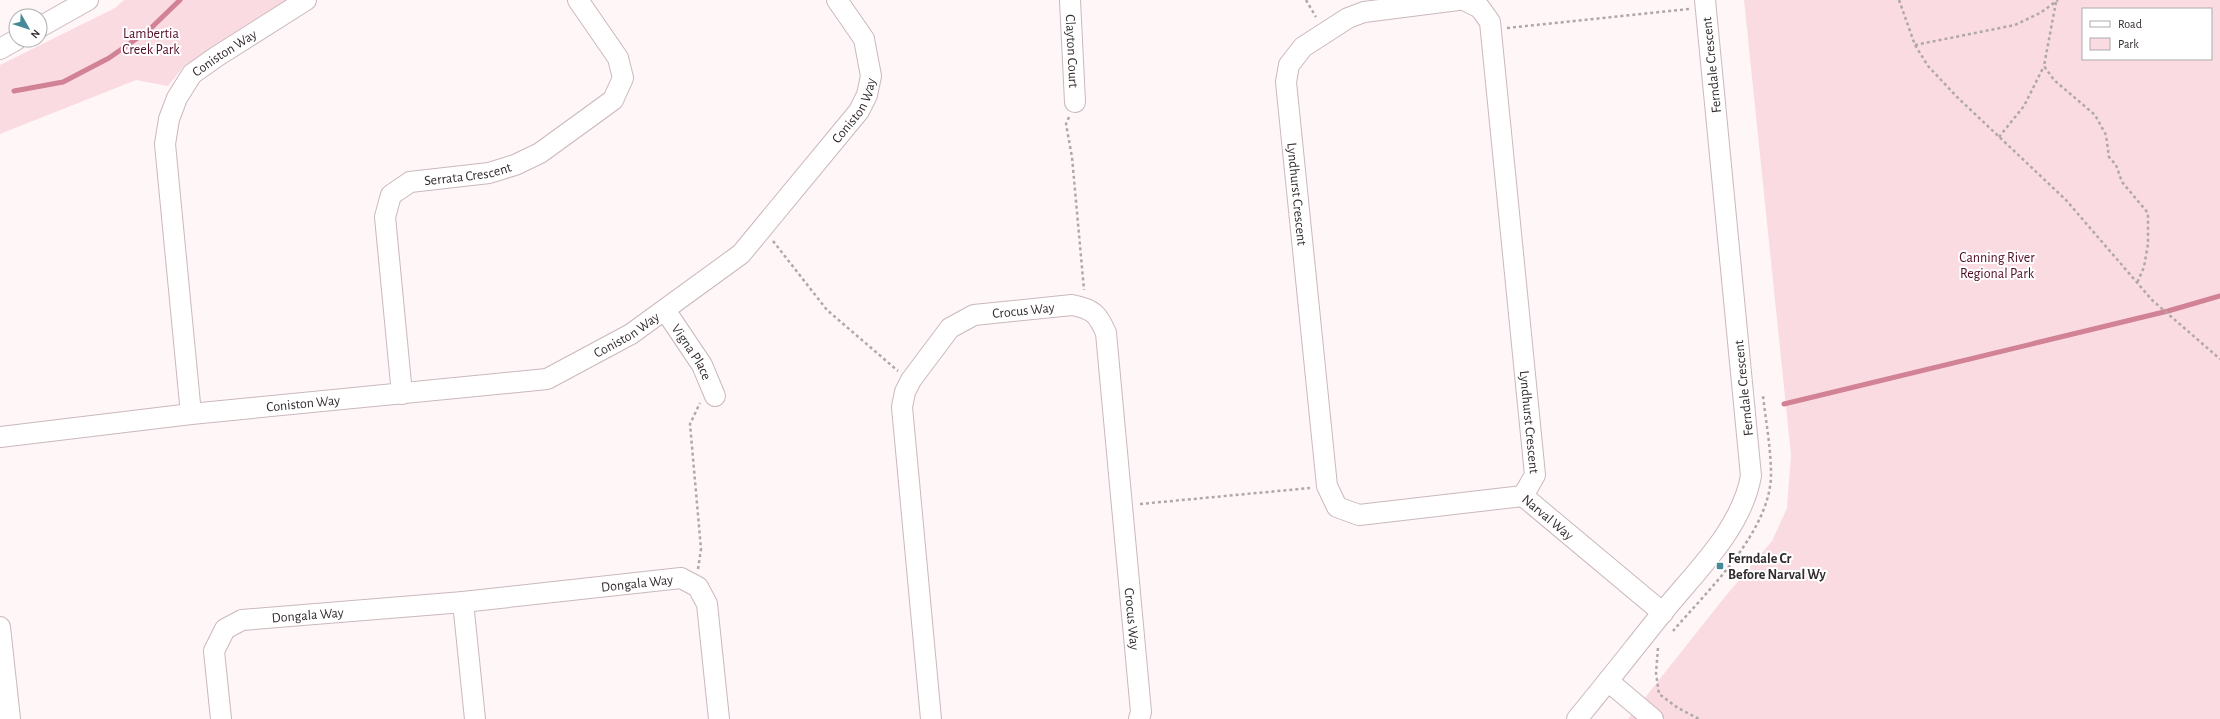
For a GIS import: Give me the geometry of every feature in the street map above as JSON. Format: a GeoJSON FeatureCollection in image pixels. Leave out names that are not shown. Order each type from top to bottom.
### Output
{"type":"FeatureCollection","features":[{"type":"Feature","properties":{"kind":"street"},"geometry":{"type":"LineString","coordinates":[[48,22],[88,0]]}},
{"type":"Feature","properties":{"kind":"street","name":"Coniston Way"},"geometry":{"type":"LineString","coordinates":[[191,414],[165,144],[169,119],[177,98],[192,74],[306,0]]}},
{"type":"Feature","properties":{"kind":"street","name":"Serrata Crescent"},"geometry":{"type":"LineString","coordinates":[[402,394],[385,217],[391,195],[410,182],[489,173],[515,165],[540,153],[613,100],[623,78],[618,58],[578,0]]}},
{"type":"Feature","properties":{"kind":"street","name":"Coniston Way"},"geometry":{"type":"LineString","coordinates":[[0,437],[191,414],[547,379],[631,334],[741,254],[859,111],[867,95],[871,76],[864,38],[837,0]]}},
{"type":"Feature","properties":{"kind":"street","name":"Clayton Court"},"geometry":{"type":"LineString","coordinates":[[1070,0],[1075,102]]}},
{"type":"Feature","properties":{"kind":"street","name":"Lyndhurst Crescent"},"geometry":{"type":"LineString","coordinates":[[1337,508],[1327,486],[1286,82],[1289,65],[1303,47],[1324,32],[1348,18],[1364,12],[1458,0]]}},
{"type":"Feature","properties":{"kind":"street","name":"Lyndhurst Crescent"},"geometry":{"type":"LineString","coordinates":[[1464,0],[1480,8],[1490,22],[1535,475],[1523,496]]}},
{"type":"Feature","properties":{"kind":"street","name":"Ferndale Crescent"},"geometry":{"type":"LineString","coordinates":[[1577,719],[1716,547],[1734,522],[1748,493],[1751,476],[1705,4]]}},
{"type":"Feature","properties":{"kind":"street","name":"Crocus Way"},"geometry":{"type":"LineString","coordinates":[[931,719],[902,407],[905,392],[911,380],[950,328],[974,315],[1072,305],[1084,307],[1100,317],[1106,333],[1141,712],[1139,719]]}},
{"type":"Feature","properties":{"kind":"street","name":"Vigna Place"},"geometry":{"type":"LineString","coordinates":[[665,310],[702,365],[715,396]]}},
{"type":"Feature","properties":{"kind":"street","name":"Narval Way"},"geometry":{"type":"LineString","coordinates":[[1337,508],[1358,514],[1523,496],[1663,613]]}},
{"type":"Feature","properties":{"kind":"street","name":"Dongala Way"},"geometry":{"type":"LineString","coordinates":[[221,719],[214,651],[225,629],[242,620],[464,602],[681,578],[698,587],[707,604],[719,719]]}},
{"type":"Feature","properties":{"kind":"street"},"geometry":{"type":"LineString","coordinates":[[464,602],[475,719]]}},
{"type":"Feature","properties":{"kind":"street"},"geometry":{"type":"LineString","coordinates":[[0,627],[10,719]]}},
{"type":"Feature","properties":{"kind":"street"},"geometry":{"type":"LineString","coordinates":[[1608,681],[1653,719]]}},
{"type":"Feature","properties":{"kind":"path"},"geometry":{"type":"LineString","coordinates":[[1306,0],[1324,32]]}},
{"type":"Feature","properties":{"kind":"path"},"geometry":{"type":"LineString","coordinates":[[1899,0],[1914,45],[1928,66],[1999,137],[2066,200],[2152,300],[2220,359]]}},
{"type":"Feature","properties":{"kind":"path"},"geometry":{"type":"LineString","coordinates":[[1914,45],[2015,25],[2040,13],[2057,1]]}},
{"type":"Feature","properties":{"kind":"path"},"geometry":{"type":"LineString","coordinates":[[1999,137],[2024,106],[2044,66],[2057,1]]}},
{"type":"Feature","properties":{"kind":"path"},"geometry":{"type":"LineString","coordinates":[[1491,31],[1705,4]]}},
{"type":"Feature","properties":{"kind":"path"},"geometry":{"type":"LineString","coordinates":[[2044,66],[2054,80],[2095,115],[2106,135],[2109,156],[2116,165],[2122,182],[2148,213],[2148,244],[2144,267],[2137,283]]}},
{"type":"Feature","properties":{"kind":"path"},"geometry":{"type":"LineString","coordinates":[[1075,102],[1066,124],[1072,157],[1084,278],[1084,307]]}},
{"type":"Feature","properties":{"kind":"path"},"geometry":{"type":"LineString","coordinates":[[761,230],[777,244],[826,310],[886,363],[911,380]]}},
{"type":"Feature","properties":{"kind":"path"},"geometry":{"type":"LineString","coordinates":[[693,584],[697,575],[701,549],[690,424],[700,401],[715,396]]}},
{"type":"Feature","properties":{"kind":"path"},"geometry":{"type":"LineString","coordinates":[[1123,506],[1327,486]]}},
{"type":"Feature","properties":{"kind":"path"},"geometry":{"type":"LineString","coordinates":[[1658,648],[1656,673],[1659,694],[1678,708],[1699,719]]}},
{"type":"Feature","properties":{"kind":"green space","name":"Lambertia Creek Park"},"geometry":{"type":"Polygon","coordinates":[[[124,0],[287,0],[184,66],[168,86],[136,80],[0,134],[0,65],[34,48],[48,48],[48,41],[115,8],[124,0]]]}},
{"type":"Feature","properties":{"kind":"green space","name":"Canning River Regional Park"},"geometry":{"type":"Polygon","coordinates":[[[1744,0],[2220,0],[2220,719],[1628,719],[1724,598],[1772,541],[1787,508],[1791,455],[1744,0]]]}},
{"type":"Feature","properties":{"kind":"waterway"},"geometry":{"type":"LineString","coordinates":[[14,91],[63,82],[109,58],[149,30],[180,0]]}},
{"type":"Feature","properties":{"kind":"waterway"},"geometry":{"type":"LineString","coordinates":[[1784,404],[2168,311],[2220,296]]}},
{"type":"Feature","properties":{"kind":"place","name":"Ferndale Cr Before Narval Wy"},"geometry":{"type":"Point","coordinates":[1720,566]}}]}
